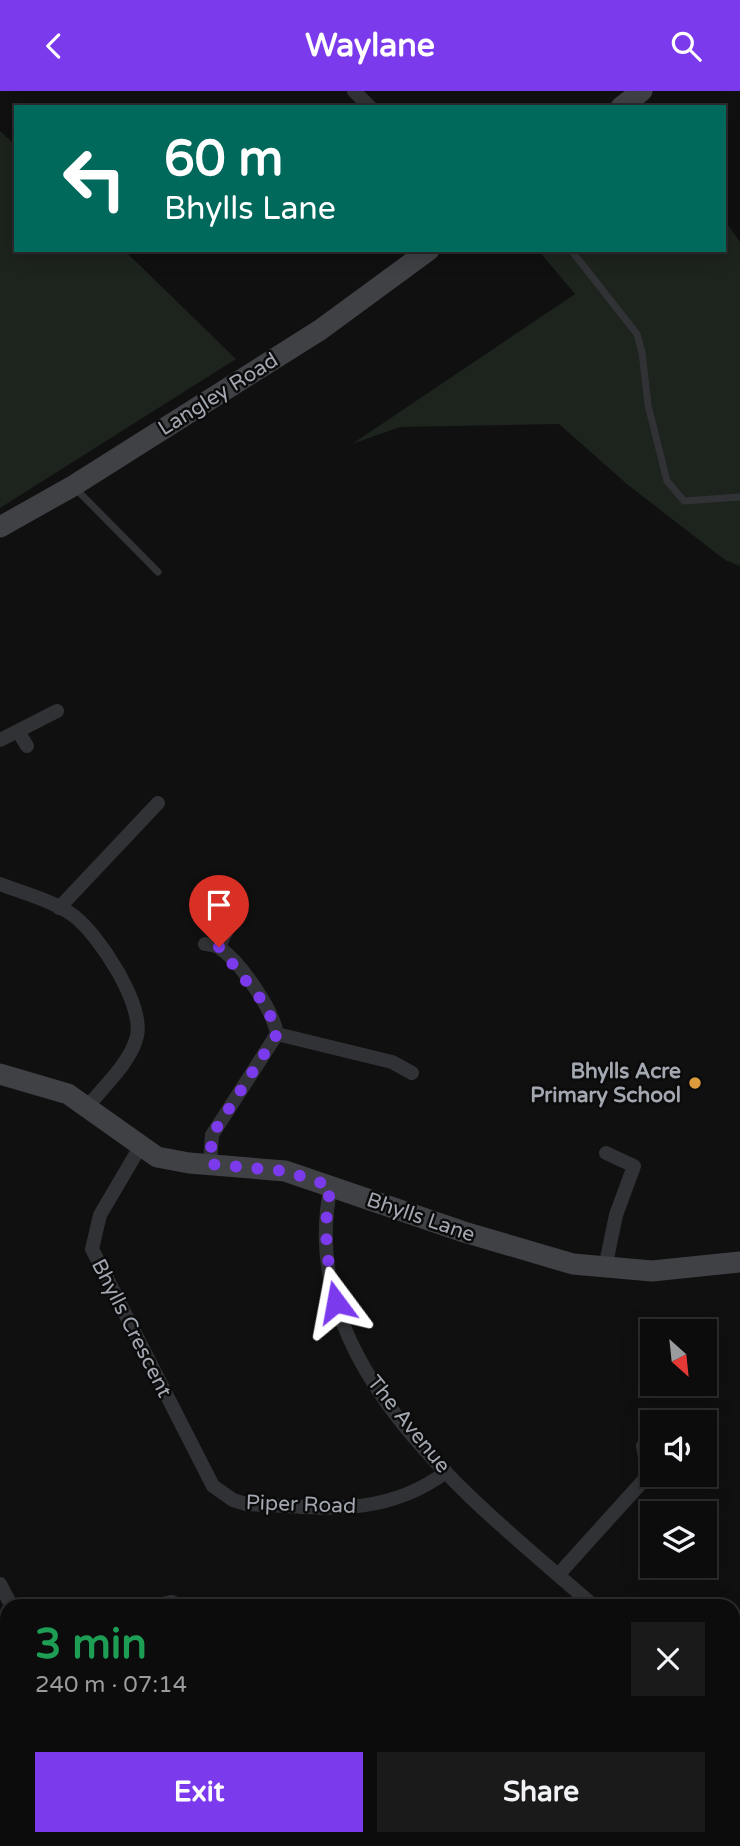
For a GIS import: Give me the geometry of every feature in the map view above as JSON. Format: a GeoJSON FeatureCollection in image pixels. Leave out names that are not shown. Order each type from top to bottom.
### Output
{"type":"FeatureCollection","features":[{"type":"Feature","properties":{"kind":"street"},"geometry":{"type":"LineString","coordinates":[[354,91],[368,105]]}},
{"type":"Feature","properties":{"kind":"street"},"geometry":{"type":"LineString","coordinates":[[624,105],[642,91]]}},
{"type":"Feature","properties":{"kind":"street","name":"Langley Road"},"geometry":{"type":"LineString","coordinates":[[0,527],[73,486],[320,330],[426,252]]}},
{"type":"Feature","properties":{"kind":"street"},"geometry":{"type":"LineString","coordinates":[[0,740],[57,711]]}},
{"type":"Feature","properties":{"kind":"street"},"geometry":{"type":"LineString","coordinates":[[18,731],[27,746]]}},
{"type":"Feature","properties":{"kind":"street"},"geometry":{"type":"LineString","coordinates":[[59,908],[158,803]]}},
{"type":"Feature","properties":{"kind":"street"},"geometry":{"type":"LineString","coordinates":[[0,884],[73,916],[90,933],[117,972],[138,1018],[132,1050],[88,1106]]}},
{"type":"Feature","properties":{"kind":"street"},"geometry":{"type":"LineString","coordinates":[[229,926],[212,945],[267,1007],[277,1034]]}},
{"type":"Feature","properties":{"kind":"street"},"geometry":{"type":"LineString","coordinates":[[277,1034],[405,1069],[393,1080]]}},
{"type":"Feature","properties":{"kind":"street"},"geometry":{"type":"LineString","coordinates":[[210,1164],[212,1135],[277,1034]]}},
{"type":"Feature","properties":{"kind":"street","name":"Bhylls Lane"},"geometry":{"type":"LineString","coordinates":[[0,1074],[51,1087],[88,1106],[140,1147],[174,1161],[285,1171],[530,1253],[573,1264],[652,1271],[740,1262]]}},
{"type":"Feature","properties":{"kind":"street","name":"Bhylls Crescent"},"geometry":{"type":"LineString","coordinates":[[140,1147],[100,1215],[92,1249],[205,1471]]}},
{"type":"Feature","properties":{"kind":"street"},"geometry":{"type":"LineString","coordinates":[[605,1268],[615,1215],[634,1166],[606,1153]]}},
{"type":"Feature","properties":{"kind":"street","name":"The Avenue"},"geometry":{"type":"LineString","coordinates":[[331,1186],[325,1213],[325,1244],[336,1302],[359,1359],[386,1403],[446,1472],[586,1599]]}},
{"type":"Feature","properties":{"kind":"street","name":"Piper Road"},"geometry":{"type":"LineString","coordinates":[[205,1471],[213,1486],[222,1494],[246,1504],[356,1508],[413,1492],[446,1472]]}},
{"type":"Feature","properties":{"kind":"street"},"geometry":{"type":"LineString","coordinates":[[558,1575],[641,1487]]}},
{"type":"Feature","properties":{"kind":"lane"},"geometry":{"type":"LineString","coordinates":[[573,252],[636,334],[642,352],[648,405],[667,481],[684,501],[740,497]]}},
{"type":"Feature","properties":{"kind":"lane"},"geometry":{"type":"LineString","coordinates":[[73,486],[158,572]]}},
{"type":"Feature","properties":{"kind":"shaded area"},"geometry":{"type":"Polygon","coordinates":[[[0,131],[14,144],[14,252],[126,252],[236,359],[0,508],[0,131]]]}},
{"type":"Feature","properties":{"kind":"shaded area"},"geometry":{"type":"Polygon","coordinates":[[[726,222],[740,242],[740,566],[725,560],[628,485],[559,424],[400,427],[352,444],[575,294],[540,252],[726,252],[726,222]]]}},
{"type":"Feature","properties":{"kind":"place","name":"Bhylls Acre Primary School"},"geometry":{"type":"Point","coordinates":[695,1083]}},
{"type":"Feature","properties":{"kind":"route"},"geometry":{"type":"LineString","coordinates":[[219,947],[267,1007],[275,1022],[277,1034],[212,1135],[210,1164],[285,1171],[331,1186],[324,1227],[328,1270],[336,1302]]}}]}
